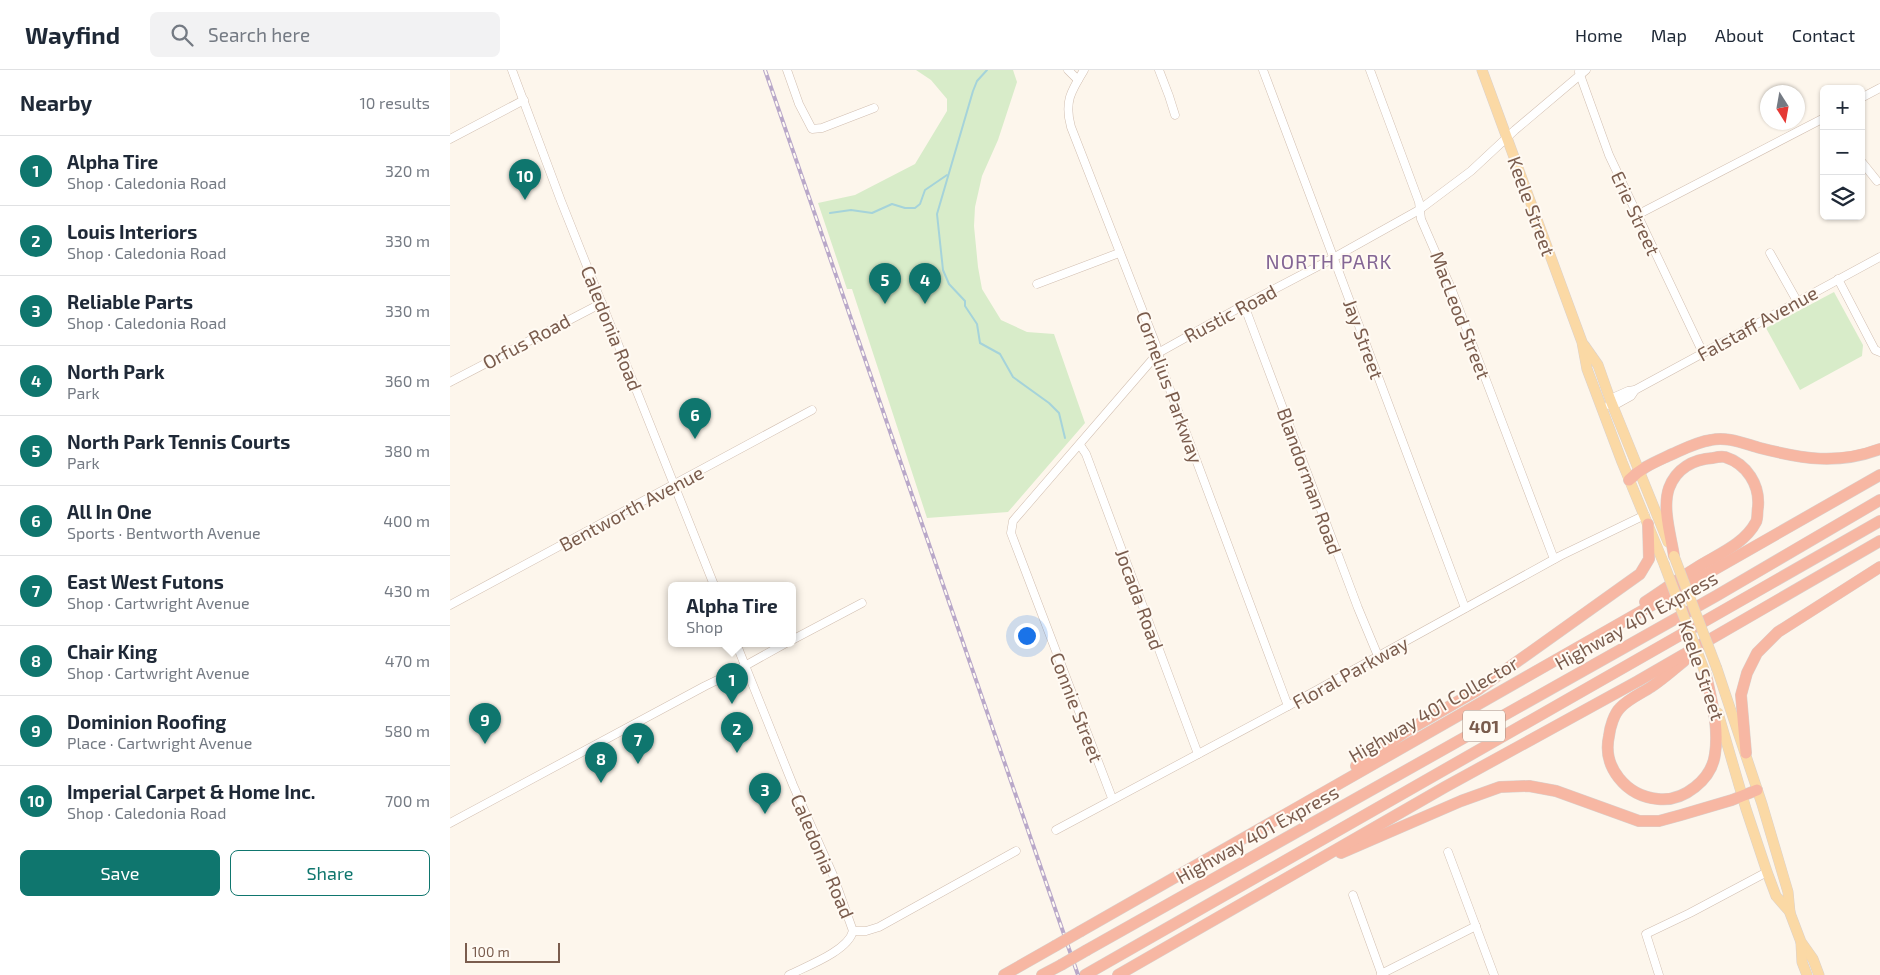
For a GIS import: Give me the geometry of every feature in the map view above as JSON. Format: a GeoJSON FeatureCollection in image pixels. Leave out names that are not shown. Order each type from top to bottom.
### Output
{"type":"FeatureCollection","features":[{"type":"Feature","properties":{"kind":"highway"},"geometry":{"type":"LineString","coordinates":[[1629,480],[1639,470],[1712,439],[1726,439],[1793,456],[1831,460],[1864,455],[1880,449]]}},
{"type":"Feature","properties":{"kind":"highway"},"geometry":{"type":"LineString","coordinates":[[1577,648],[1696,568],[1735,546],[1745,535],[1756,521],[1758,500],[1755,481],[1741,466],[1724,457],[1708,458],[1690,463],[1678,472],[1669,489],[1667,512],[1674,556]]}},
{"type":"Feature","properties":{"kind":"highway","name":"Highway 401 Collector"},"geometry":{"type":"LineString","coordinates":[[1004,975],[1880,475]]}},
{"type":"Feature","properties":{"kind":"highway","name":"Highway 401 Express"},"geometry":{"type":"LineString","coordinates":[[1042,975],[1716,596],[1880,500]]}},
{"type":"Feature","properties":{"kind":"highway"},"geometry":{"type":"LineString","coordinates":[[1294,808],[1405,732],[1476,691],[1640,574],[1649,560],[1647,520]]}},
{"type":"Feature","properties":{"kind":"highway","name":"Highway 401 Express"},"geometry":{"type":"LineString","coordinates":[[1089,973],[1880,521]]}},
{"type":"Feature","properties":{"kind":"highway","name":"401"},"geometry":{"type":"LineString","coordinates":[[1118,975],[1326,854],[1713,638],[1880,542]]}},
{"type":"Feature","properties":{"kind":"highway"},"geometry":{"type":"LineString","coordinates":[[1746,753],[1741,695],[1747,673],[1757,654],[1778,632],[1880,566]]}},
{"type":"Feature","properties":{"kind":"highway"},"geometry":{"type":"LineString","coordinates":[[1706,676],[1717,727],[1715,756],[1709,772],[1699,784],[1685,793],[1670,799],[1658,799],[1628,788],[1620,781],[1609,762],[1606,745],[1611,726],[1619,708],[1656,684],[1713,638]]}},
{"type":"Feature","properties":{"kind":"highway"},"geometry":{"type":"LineString","coordinates":[[1326,854],[1342,853],[1461,801],[1500,787],[1529,786],[1556,791],[1639,821],[1659,821],[1681,816],[1757,790]]}},
{"type":"Feature","properties":{"kind":"main road","name":"Keele Street"},"geometry":{"type":"LineString","coordinates":[[1482,70],[1582,342],[1587,370],[1629,480],[1647,520],[1706,676],[1767,872],[1776,896],[1790,913]]}},
{"type":"Feature","properties":{"kind":"main road","name":"Keele Street"},"geometry":{"type":"LineString","coordinates":[[1582,342],[1598,365],[1611,403],[1674,556],[1717,669],[1746,753],[1788,892],[1790,913],[1801,942],[1813,959],[1819,975]]}},
{"type":"Feature","properties":{"kind":"main road","name":"Keele Street"},"geometry":{"type":"LineString","coordinates":[[1801,942],[1802,962],[1806,975]]}},
{"type":"Feature","properties":{"kind":"street","name":"Caledonia Road"},"geometry":{"type":"LineString","coordinates":[[512,70],[561,202],[713,582]]}},
{"type":"Feature","properties":{"kind":"street"},"geometry":{"type":"LineString","coordinates":[[787,70],[799,104],[812,129],[822,128],[874,108]]}},
{"type":"Feature","properties":{"kind":"street"},"geometry":{"type":"LineString","coordinates":[[1068,70],[1078,80]]}},
{"type":"Feature","properties":{"kind":"street","name":"Cornelius Parkway"},"geometry":{"type":"LineString","coordinates":[[1084,70],[1071,93],[1067,107],[1068,115],[1288,706]]}},
{"type":"Feature","properties":{"kind":"street"},"geometry":{"type":"LineString","coordinates":[[1159,70],[1170,96],[1175,115]]}},
{"type":"Feature","properties":{"kind":"street","name":"Jay Street"},"geometry":{"type":"LineString","coordinates":[[1263,70],[1465,608]]}},
{"type":"Feature","properties":{"kind":"street","name":"MacLeod Street"},"geometry":{"type":"LineString","coordinates":[[1370,70],[1419,202],[1421,219],[1458,306],[1554,559]]}},
{"type":"Feature","properties":{"kind":"street","name":"Rustic Road"},"geometry":{"type":"LineString","coordinates":[[1010,530],[1013,521],[1019,513],[1158,353],[1244,304],[1334,258],[1419,210],[1471,171],[1582,72]]}},
{"type":"Feature","properties":{"kind":"street","name":"Erie Street"},"geometry":{"type":"LineString","coordinates":[[1582,72],[1609,156],[1702,353]]}},
{"type":"Feature","properties":{"kind":"street"},"geometry":{"type":"LineString","coordinates":[[1865,96],[1880,88]]}},
{"type":"Feature","properties":{"kind":"street"},"geometry":{"type":"LineString","coordinates":[[450,139],[524,100]]}},
{"type":"Feature","properties":{"kind":"street"},"geometry":{"type":"LineString","coordinates":[[1636,215],[1820,120]]}},
{"type":"Feature","properties":{"kind":"street"},"geometry":{"type":"LineString","coordinates":[[1865,166],[1877,181]]}},
{"type":"Feature","properties":{"kind":"street"},"geometry":{"type":"LineString","coordinates":[[1037,284],[1120,253]]}},
{"type":"Feature","properties":{"kind":"street"},"geometry":{"type":"LineString","coordinates":[[1770,253],[1797,301]]}},
{"type":"Feature","properties":{"kind":"street","name":"Falstaff Avenue"},"geometry":{"type":"LineString","coordinates":[[1611,403],[1631,396],[1635,390],[1880,257]]}},
{"type":"Feature","properties":{"kind":"street"},"geometry":{"type":"LineString","coordinates":[[1838,279],[1875,350],[1880,352]]}},
{"type":"Feature","properties":{"kind":"street","name":"Orfus Road"},"geometry":{"type":"LineString","coordinates":[[450,382],[602,302]]}},
{"type":"Feature","properties":{"kind":"street","name":"Blandorman Road"},"geometry":{"type":"LineString","coordinates":[[1244,304],[1358,608],[1378,656]]}},
{"type":"Feature","properties":{"kind":"street"},"geometry":{"type":"LineString","coordinates":[[1597,396],[1611,403]]}},
{"type":"Feature","properties":{"kind":"street","name":"Bentworth Avenue"},"geometry":{"type":"LineString","coordinates":[[450,605],[812,410]]}},
{"type":"Feature","properties":{"kind":"street","name":"Jocada Road"},"geometry":{"type":"LineString","coordinates":[[1080,445],[1086,454],[1198,754]]}},
{"type":"Feature","properties":{"kind":"street","name":"Floral Parkway"},"geometry":{"type":"LineString","coordinates":[[1056,830],[1112,798],[1288,706],[1590,540],[1647,520]]}},
{"type":"Feature","properties":{"kind":"street","name":"Connie Street"},"geometry":{"type":"LineString","coordinates":[[1010,530],[1112,798]]}},
{"type":"Feature","properties":{"kind":"street"},"geometry":{"type":"LineString","coordinates":[[796,638],[862,603]]}},
{"type":"Feature","properties":{"kind":"street","name":"Caledonia Road"},"geometry":{"type":"LineString","coordinates":[[738,647],[793,785],[833,875],[853,931]]}},
{"type":"Feature","properties":{"kind":"street"},"geometry":{"type":"LineString","coordinates":[[450,823],[779,647]]}},
{"type":"Feature","properties":{"kind":"street"},"geometry":{"type":"LineString","coordinates":[[789,975],[842,947],[851,938],[853,931],[866,931],[879,927],[1016,851]]}},
{"type":"Feature","properties":{"kind":"street"},"geometry":{"type":"LineString","coordinates":[[1448,852],[1494,975]]}},
{"type":"Feature","properties":{"kind":"street"},"geometry":{"type":"LineString","coordinates":[[1659,975],[1646,934],[1767,872]]}},
{"type":"Feature","properties":{"kind":"street"},"geometry":{"type":"LineString","coordinates":[[1353,895],[1381,975],[1476,926]]}},
{"type":"Feature","properties":{"kind":"green space"},"geometry":{"type":"Polygon","coordinates":[[[916,70],[1013,70],[1017,82],[998,140],[982,176],[975,207],[974,226],[982,289],[1001,320],[1027,332],[1054,334],[1085,423],[1008,512],[927,518],[852,289],[847,289],[818,203],[855,195],[915,164],[947,111],[947,99],[931,80],[916,70]]]}},
{"type":"Feature","properties":{"kind":"green space"},"geometry":{"type":"Polygon","coordinates":[[[1834,292],[1863,345],[1862,356],[1800,390],[1766,328],[1834,292]]]}},
{"type":"Feature","properties":{"kind":"waterway"},"geometry":{"type":"LineString","coordinates":[[987,70],[977,81],[973,91],[937,214],[943,270],[949,284],[965,301],[965,306],[977,324],[980,343],[1000,354],[1013,377],[1049,403],[1059,413],[1065,438]]}},
{"type":"Feature","properties":{"kind":"waterway"},"geometry":{"type":"LineString","coordinates":[[830,213],[851,210],[872,213],[892,204],[905,208],[915,208],[920,204],[925,190],[947,175]]}},
{"type":"Feature","properties":{"kind":"railway"},"geometry":{"type":"LineString","coordinates":[[765,70],[1078,975]]}},
{"type":"Feature","properties":{"kind":"place","name":"Imperial Carpet & Home Inc."},"geometry":{"type":"Point","coordinates":[525,200]}},
{"type":"Feature","properties":{"kind":"place","name":"North Park Tennis Courts"},"geometry":{"type":"Point","coordinates":[885,304]}},
{"type":"Feature","properties":{"kind":"place","name":"North Park"},"geometry":{"type":"Point","coordinates":[925,304]}},
{"type":"Feature","properties":{"kind":"place","name":"All In One"},"geometry":{"type":"Point","coordinates":[695,439]}},
{"type":"Feature","properties":{"kind":"place","name":"Alpha Tire"},"geometry":{"type":"Point","coordinates":[732,704]}},
{"type":"Feature","properties":{"kind":"place","name":"Dominion Roofing"},"geometry":{"type":"Point","coordinates":[485,744]}},
{"type":"Feature","properties":{"kind":"place","name":"Louis Interiors"},"geometry":{"type":"Point","coordinates":[737,753]}},
{"type":"Feature","properties":{"kind":"place","name":"East West Futons"},"geometry":{"type":"Point","coordinates":[638,764]}},
{"type":"Feature","properties":{"kind":"place","name":"Chair King"},"geometry":{"type":"Point","coordinates":[601,783]}},
{"type":"Feature","properties":{"kind":"place","name":"Reliable Parts"},"geometry":{"type":"Point","coordinates":[765,814]}},
{"type":"Feature","properties":{"kind":"district","name":"NORTH PARK"},"geometry":{"type":"Point","coordinates":[1329,261]}}]}
